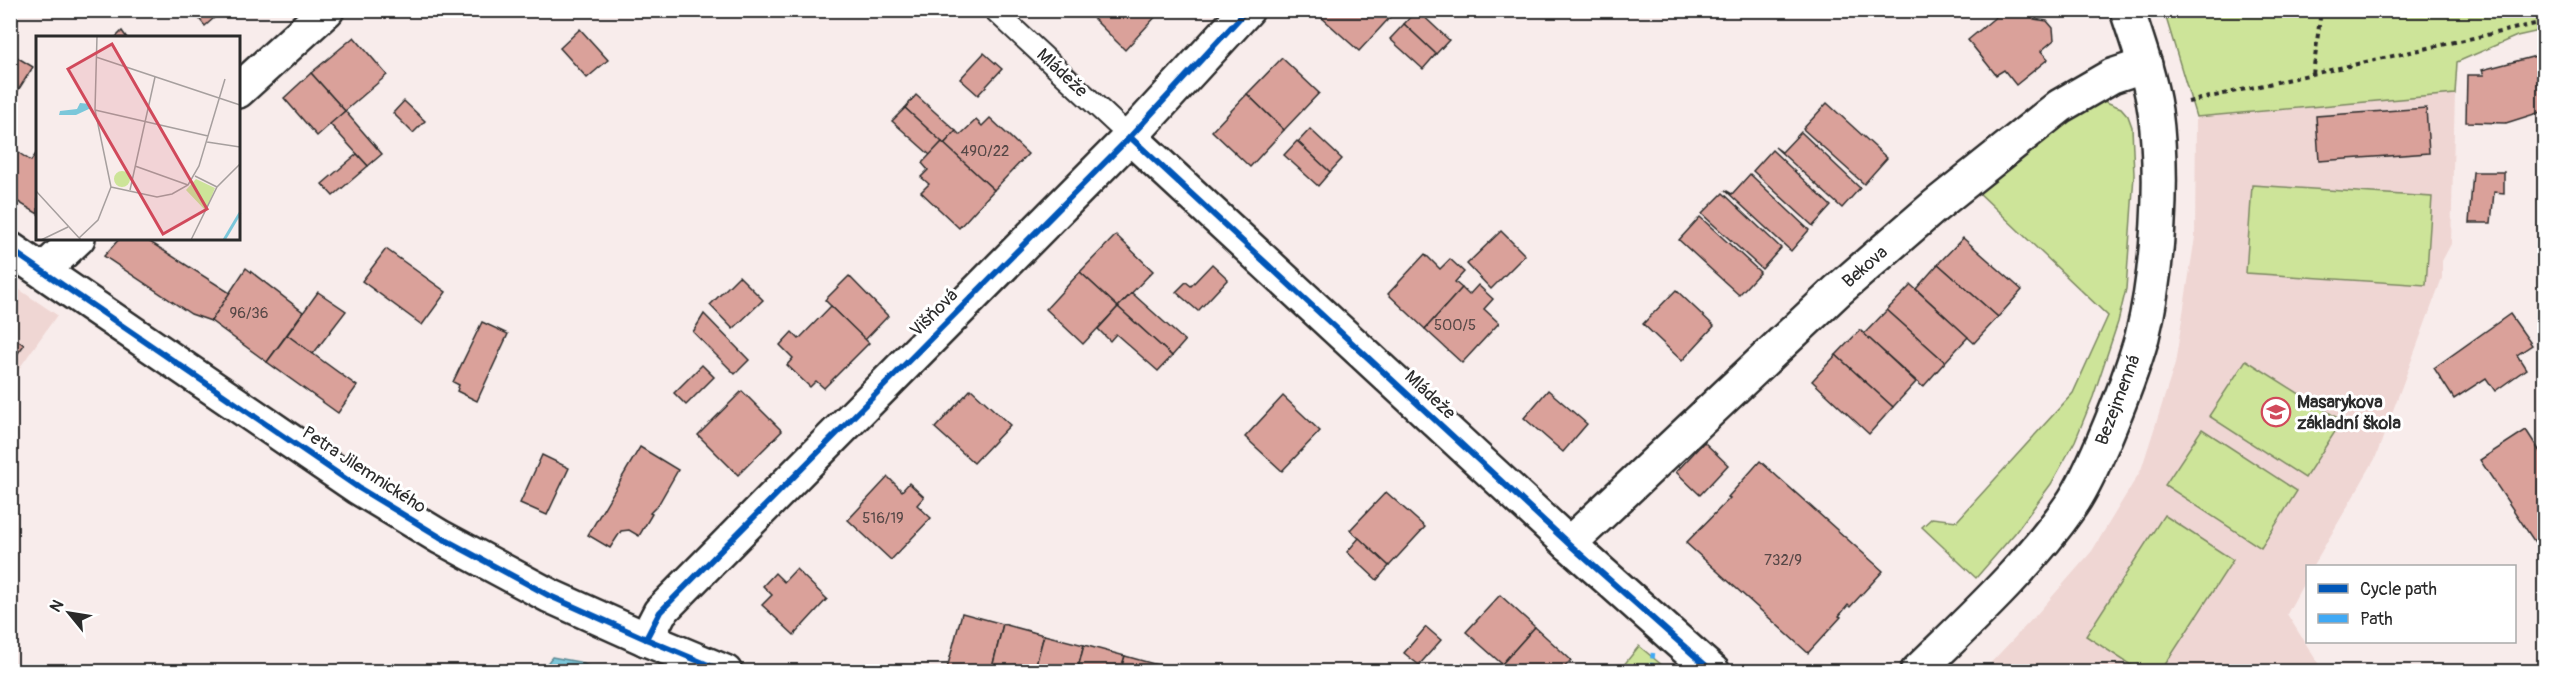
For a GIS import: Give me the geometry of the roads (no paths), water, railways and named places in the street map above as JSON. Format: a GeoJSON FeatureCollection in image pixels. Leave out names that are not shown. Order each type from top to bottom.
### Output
{"type":"FeatureCollection","features":[{"type":"Feature","properties":{"kind":"street"},"geometry":{"type":"LineString","coordinates":[[240,89],[327,10]]}},
{"type":"Feature","properties":{"kind":"street","name":"Višňová"},"geometry":{"type":"LineString","coordinates":[[646,639],[660,612],[1130,137],[1247,10]]}},
{"type":"Feature","properties":{"kind":"street"},"geometry":{"type":"LineString","coordinates":[[2127,10],[2145,65]]}},
{"type":"Feature","properties":{"kind":"street","name":"Bezejmenná"},"geometry":{"type":"LineString","coordinates":[[1917,672],[2029,559],[2051,531],[2082,486],[2119,406],[2141,339],[2147,311],[2158,215],[2158,147],[2155,110],[2145,65]]}},
{"type":"Feature","properties":{"kind":"street","name":"Bekova"},"geometry":{"type":"LineString","coordinates":[[1569,544],[1837,291],[1935,206],[2060,106],[2112,76],[2145,65]]}},
{"type":"Feature","properties":{"kind":"street","name":"Mládeže"},"geometry":{"type":"LineString","coordinates":[[1130,137],[1569,544],[1713,672]]}},
{"type":"Feature","properties":{"kind":"street"},"geometry":{"type":"LineString","coordinates":[[44,270],[76,240]]}},
{"type":"Feature","properties":{"kind":"street","name":"Petra Jilemnického"},"geometry":{"type":"LineString","coordinates":[[10,249],[44,270],[359,488],[440,537],[550,596],[725,672]]}},
{"type":"Feature","properties":{"kind":"lane","name":"Mládeže"},"geometry":{"type":"LineString","coordinates":[[994,10],[1130,137]]}},
{"type":"Feature","properties":{"kind":"water"},"geometry":{"type":"Polygon","coordinates":[[[552,657],[579,662],[600,671],[541,671],[552,657]]]}},
{"type":"Feature","properties":{"kind":"place","name":"Masarykova základní škola"},"geometry":{"type":"Point","coordinates":[2276,412]}}]}
